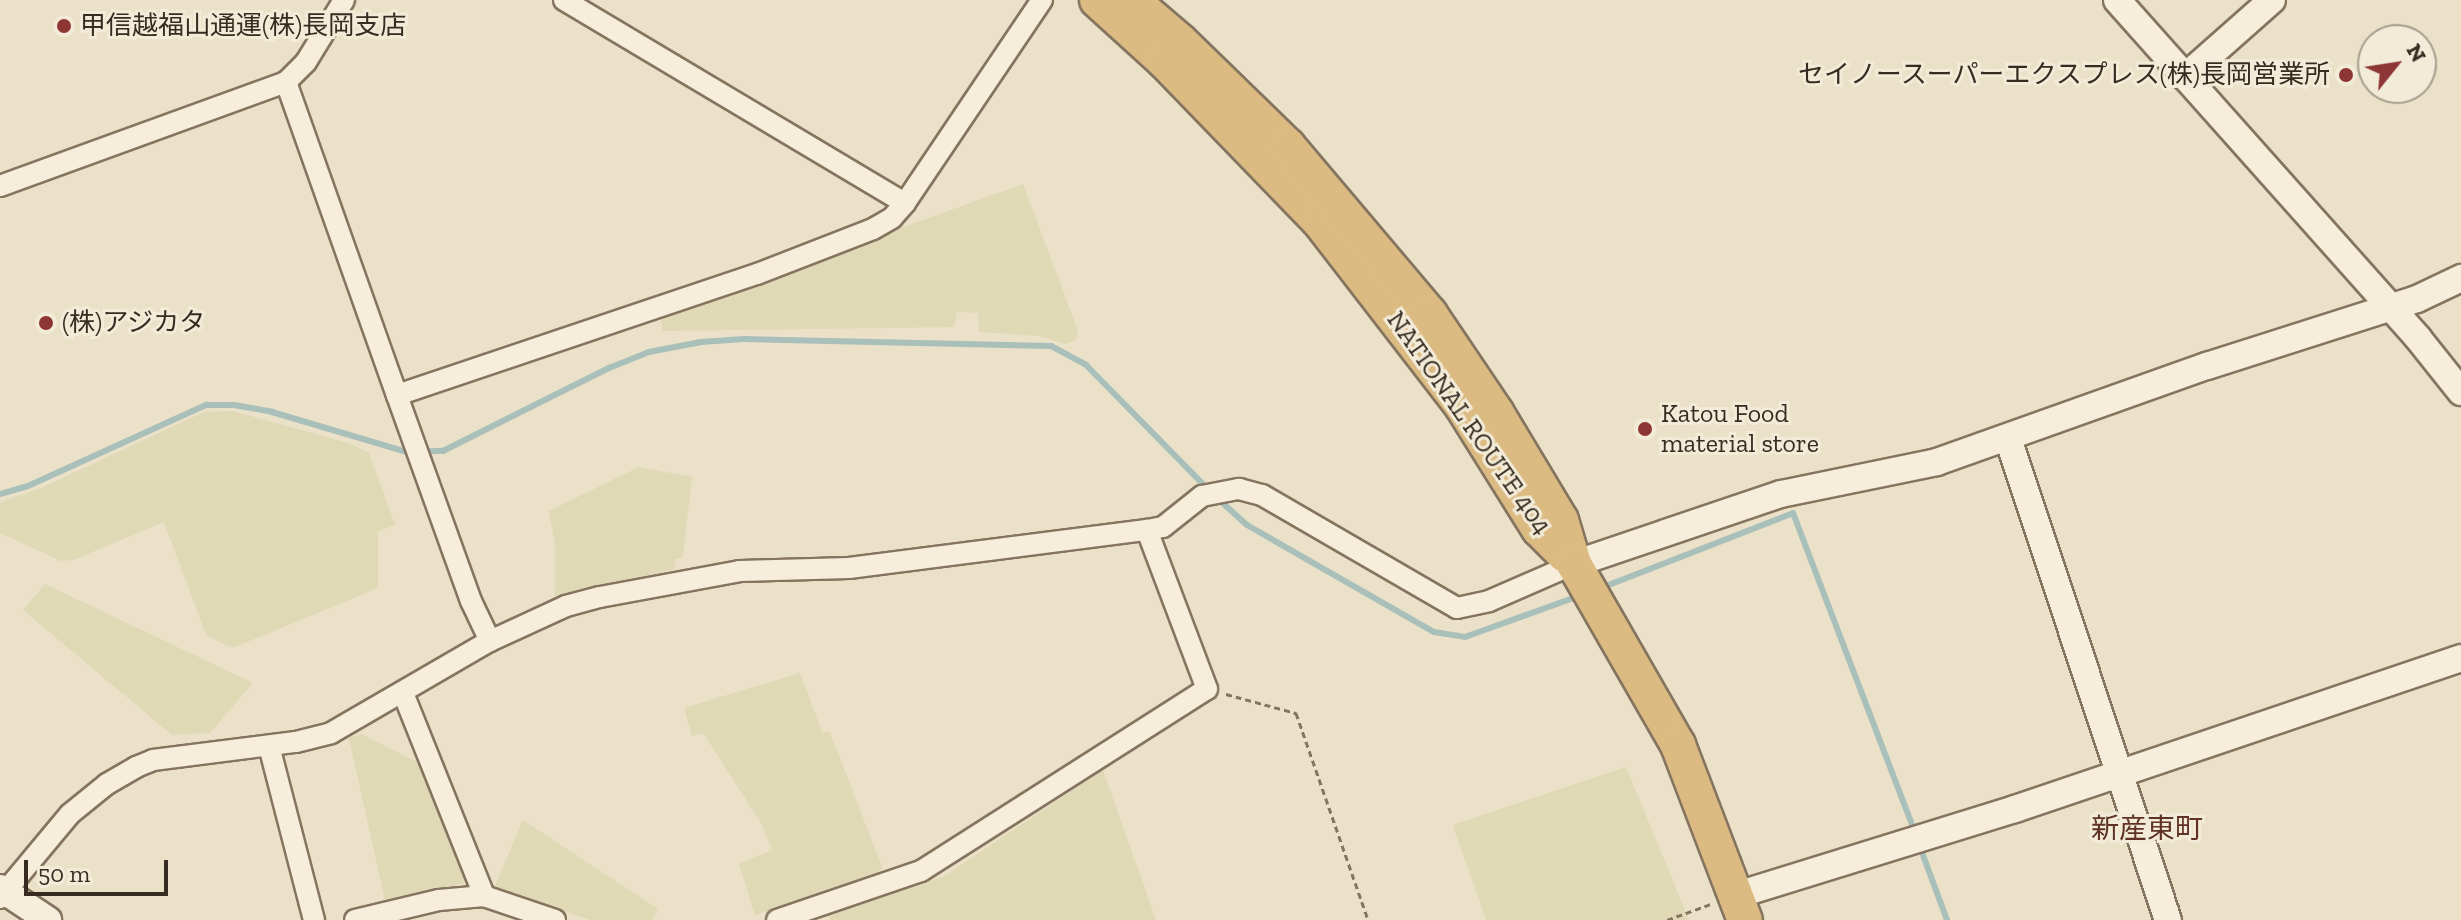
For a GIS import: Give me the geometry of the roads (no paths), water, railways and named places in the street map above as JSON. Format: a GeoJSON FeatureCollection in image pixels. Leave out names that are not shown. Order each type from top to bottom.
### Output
{"type":"FeatureCollection","features":[{"type":"Feature","properties":{"kind":"highway","name":"NATIONAL ROUTE 404"},"geometry":{"type":"LineString","coordinates":[[1097,0],[1164,61],[1320,222],[1462,406],[1539,529],[1574,564]]}},
{"type":"Feature","properties":{"kind":"highway","name":"NATIONAL ROUTE 404"},"geometry":{"type":"LineString","coordinates":[[1132,0],[1180,41],[1288,146],[1430,314],[1496,412],[1561,520],[1574,564]]}},
{"type":"Feature","properties":{"kind":"highway"},"geometry":{"type":"LineString","coordinates":[[1574,564],[1678,745],[1741,907]]}},
{"type":"Feature","properties":{"kind":"street"},"geometry":{"type":"LineString","coordinates":[[0,186],[286,82],[306,62],[344,0]]}},
{"type":"Feature","properties":{"kind":"street"},"geometry":{"type":"LineString","coordinates":[[564,0],[905,203]]}},
{"type":"Feature","properties":{"kind":"street"},"geometry":{"type":"LineString","coordinates":[[397,395],[757,274],[873,229],[892,218],[1042,0]]}},
{"type":"Feature","properties":{"kind":"street"},"geometry":{"type":"LineString","coordinates":[[2117,0],[2461,392]]}},
{"type":"Feature","properties":{"kind":"street"},"geometry":{"type":"LineString","coordinates":[[2185,77],[2272,0]]}},
{"type":"Feature","properties":{"kind":"street"},"geometry":{"type":"LineString","coordinates":[[286,82],[471,601],[490,641]]}},
{"type":"Feature","properties":{"kind":"street"},"geometry":{"type":"LineString","coordinates":[[48,920],[1,893],[63,821],[121,775],[153,760],[269,746],[331,733],[490,641],[566,606],[740,571],[849,568],[1147,530],[1163,527],[1202,496],[1239,489],[1262,495],[1457,608],[1489,601],[1574,564],[1669,535],[1781,494],[1820,483],[1911,469],[2008,438],[2207,366],[2440,291],[2461,278]]}},
{"type":"Feature","properties":{"kind":"street"},"geometry":{"type":"LineString","coordinates":[[2008,438],[2168,920]]}},
{"type":"Feature","properties":{"kind":"street"},"geometry":{"type":"LineString","coordinates":[[777,920],[921,871],[1207,689],[1147,530]]}},
{"type":"Feature","properties":{"kind":"street"},"geometry":{"type":"LineString","coordinates":[[1741,907],[2120,772],[2461,658]]}},
{"type":"Feature","properties":{"kind":"street"},"geometry":{"type":"LineString","coordinates":[[403,693],[484,896]]}},
{"type":"Feature","properties":{"kind":"street"},"geometry":{"type":"LineString","coordinates":[[269,746],[314,920]]}},
{"type":"Feature","properties":{"kind":"street"},"geometry":{"type":"LineString","coordinates":[[355,920],[439,900],[484,896],[555,920]]}},
{"type":"Feature","properties":{"kind":"waterway"},"geometry":{"type":"LineString","coordinates":[[0,494],[28,486],[206,405],[234,405],[272,412],[407,452],[443,451],[609,368],[649,352],[701,342],[744,339],[1051,346],[1086,365],[1209,490]]}},
{"type":"Feature","properties":{"kind":"waterway"},"geometry":{"type":"LineString","coordinates":[[1217,498],[1247,525],[1434,632],[1465,637],[1579,596]]}},
{"type":"Feature","properties":{"kind":"waterway"},"geometry":{"type":"LineString","coordinates":[[1601,588],[1793,513],[1915,833]]}},
{"type":"Feature","properties":{"kind":"waterway"},"geometry":{"type":"LineString","coordinates":[[1920,847],[1947,920]]}},
{"type":"Feature","properties":{"kind":"place","name":"甲信越福山通運(株)長岡支店"},"geometry":{"type":"Point","coordinates":[64,26]}},
{"type":"Feature","properties":{"kind":"place","name":"セイノースーパーエクスプレス(株)長岡営業所"},"geometry":{"type":"Point","coordinates":[2346,75]}},
{"type":"Feature","properties":{"kind":"place","name":"(株)アジカタ"},"geometry":{"type":"Point","coordinates":[46,323]}},
{"type":"Feature","properties":{"kind":"place","name":"Katou Food material store"},"geometry":{"type":"Point","coordinates":[1645,429]}},
{"type":"Feature","properties":{"kind":"district","name":"新産東町"},"geometry":{"type":"Point","coordinates":[2147,829]}}]}
